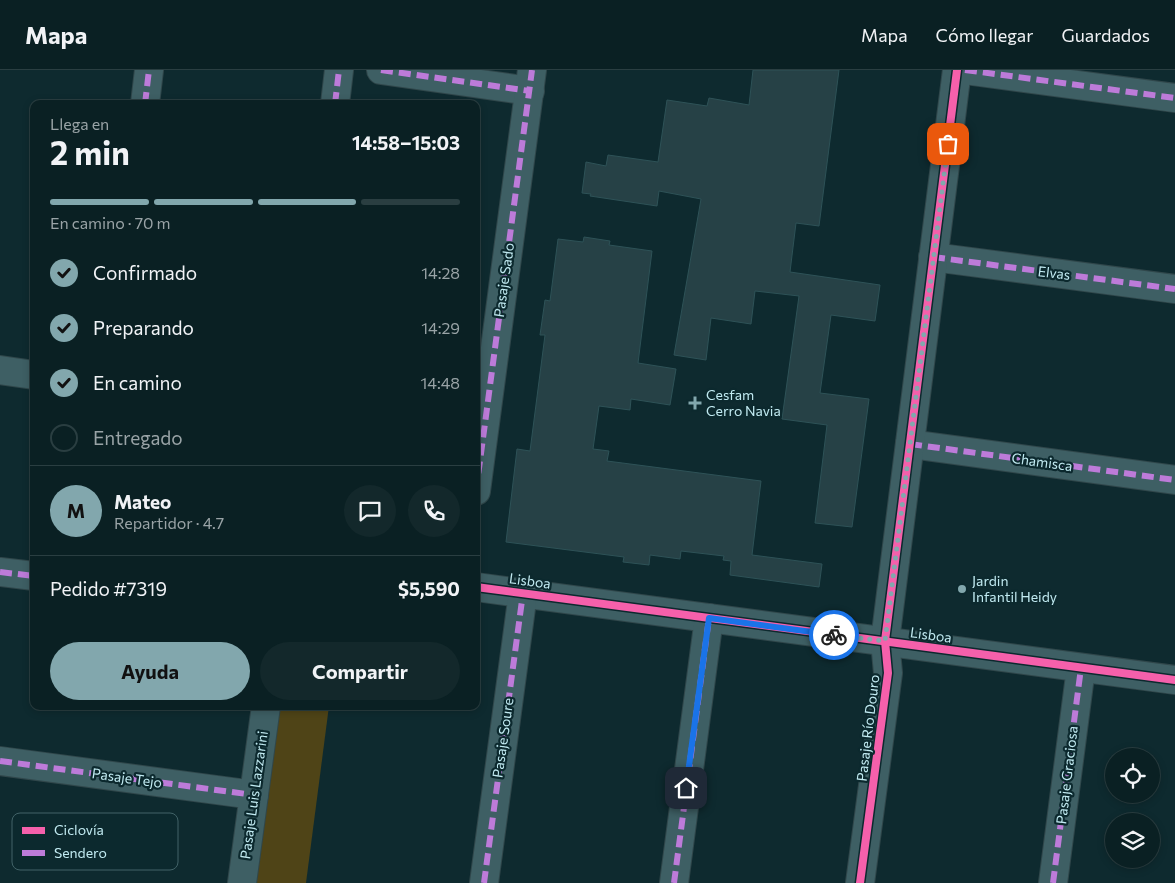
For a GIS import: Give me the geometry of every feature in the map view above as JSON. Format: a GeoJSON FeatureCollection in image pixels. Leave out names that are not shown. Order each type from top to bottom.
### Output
{"type":"FeatureCollection","features":[{"type":"Feature","properties":{"kind":"street"},"geometry":{"type":"LineString","coordinates":[[145,100],[149,70]]}},
{"type":"Feature","properties":{"kind":"street"},"geometry":{"type":"LineString","coordinates":[[336,100],[340,70]]}},
{"type":"Feature","properties":{"kind":"street"},"geometry":{"type":"LineString","coordinates":[[381,70],[531,80]]}},
{"type":"Feature","properties":{"kind":"street","name":"Pasaje Río Douro"},"geometry":{"type":"LineString","coordinates":[[860,883],[888,673],[885,641],[957,70]]}},
{"type":"Feature","properties":{"kind":"street"},"geometry":{"type":"LineString","coordinates":[[965,70],[1175,98]]}},
{"type":"Feature","properties":{"kind":"street","name":"Pasaje Sado"},"geometry":{"type":"LineString","coordinates":[[480,435],[531,80]]}},
{"type":"Feature","properties":{"kind":"street","name":"Elvas"},"geometry":{"type":"LineString","coordinates":[[933,257],[1175,289]]}},
{"type":"Feature","properties":{"kind":"street"},"geometry":{"type":"LineString","coordinates":[[0,370],[30,374]]}},
{"type":"Feature","properties":{"kind":"street","name":"Chamisca"},"geometry":{"type":"LineString","coordinates":[[910,444],[1175,480]]}},
{"type":"Feature","properties":{"kind":"street"},"geometry":{"type":"LineString","coordinates":[[0,572],[30,576]]}},
{"type":"Feature","properties":{"kind":"street","name":"Lisboa"},"geometry":{"type":"LineString","coordinates":[[480,587],[1175,680]]}},
{"type":"Feature","properties":{"kind":"street","name":"Pasaje Soure"},"geometry":{"type":"LineString","coordinates":[[484,883],[523,592]]}},
{"type":"Feature","properties":{"kind":"street"},"geometry":{"type":"LineString","coordinates":[[674,883],[709,618]]}},
{"type":"Feature","properties":{"kind":"street","name":"Pasaje Graciosa"},"geometry":{"type":"LineString","coordinates":[[1053,883],[1082,668]]}},
{"type":"Feature","properties":{"kind":"street","name":"Pasaje Luis Lazzarini"},"geometry":{"type":"LineString","coordinates":[[242,883],[265,710]]}},
{"type":"Feature","properties":{"kind":"street","name":"Pasaje Tejo"},"geometry":{"type":"LineString","coordinates":[[0,761],[254,795]]}},
{"type":"Feature","properties":{"kind":"shaded area"},"geometry":{"type":"Polygon","coordinates":[[[278,710],[328,710],[306,883],[256,883],[278,710]]]}},
{"type":"Feature","properties":{"kind":"building"},"geometry":{"type":"Polygon","coordinates":[[[753,70],[839,70],[819,226],[796,223],[790,272],[880,285],[875,321],[831,315],[820,393],[869,399],[852,527],[815,523],[827,425],[782,419],[799,296],[755,291],[751,324],[711,318],[706,360],[674,355],[701,199],[659,191],[657,206],[590,196],[591,194],[582,193],[586,162],[606,166],[608,155],[658,162],[667,100],[707,106],[709,98],[749,105],[753,70]]]}},
{"type":"Feature","properties":{"kind":"building"},"geometry":{"type":"Polygon","coordinates":[[[584,237],[610,241],[609,245],[652,251],[638,363],[676,369],[670,405],[631,399],[630,410],[599,406],[593,449],[609,451],[607,461],[761,481],[752,555],[822,564],[819,587],[730,575],[731,561],[723,560],[724,556],[681,551],[680,559],[650,555],[649,565],[623,562],[624,557],[506,542],[517,449],[530,451],[545,335],[540,335],[545,300],[550,301],[558,239],[583,242],[584,237]]]}},
{"type":"Feature","properties":{"kind":"marked path"},"geometry":{"type":"LineString","coordinates":[[145,100],[149,70]]}},
{"type":"Feature","properties":{"kind":"marked path"},"geometry":{"type":"LineString","coordinates":[[335,100],[339,70]]}},
{"type":"Feature","properties":{"kind":"marked path"},"geometry":{"type":"LineString","coordinates":[[381,70],[530,91]]}},
{"type":"Feature","properties":{"kind":"marked path"},"geometry":{"type":"LineString","coordinates":[[480,461],[532,70]]}},
{"type":"Feature","properties":{"kind":"marked path"},"geometry":{"type":"LineString","coordinates":[[965,70],[1175,98]]}},
{"type":"Feature","properties":{"kind":"marked path"},"geometry":{"type":"LineString","coordinates":[[933,257],[1175,289]]}},
{"type":"Feature","properties":{"kind":"marked path"},"geometry":{"type":"LineString","coordinates":[[910,444],[1175,480]]}},
{"type":"Feature","properties":{"kind":"marked path"},"geometry":{"type":"LineString","coordinates":[[0,572],[30,576]]}},
{"type":"Feature","properties":{"kind":"marked path"},"geometry":{"type":"LineString","coordinates":[[484,883],[523,593]]}},
{"type":"Feature","properties":{"kind":"marked path"},"geometry":{"type":"LineString","coordinates":[[674,883],[709,618]]}},
{"type":"Feature","properties":{"kind":"marked path"},"geometry":{"type":"LineString","coordinates":[[1053,883],[1081,668]]}},
{"type":"Feature","properties":{"kind":"marked path"},"geometry":{"type":"LineString","coordinates":[[0,761],[254,795]]}},
{"type":"Feature","properties":{"kind":"cycle path"},"geometry":{"type":"LineString","coordinates":[[860,883],[888,673],[885,641],[957,70]]}},
{"type":"Feature","properties":{"kind":"cycle path"},"geometry":{"type":"LineString","coordinates":[[480,588],[1175,680]]}},
{"type":"Feature","properties":{"kind":"way so far"},"geometry":{"type":"LineString","coordinates":[[834,635],[885,641],[948,144]]}},
{"type":"Feature","properties":{"kind":"place","name":"Cesfam Cerro Navia"},"geometry":{"type":"Point","coordinates":[695,403]}},
{"type":"Feature","properties":{"kind":"place","name":"Jardin Infantil Heidy"},"geometry":{"type":"Point","coordinates":[962,589]}},
{"type":"Feature","properties":{"kind":"route"},"geometry":{"type":"LineString","coordinates":[[686,788],[709,618],[834,635]]}}]}
